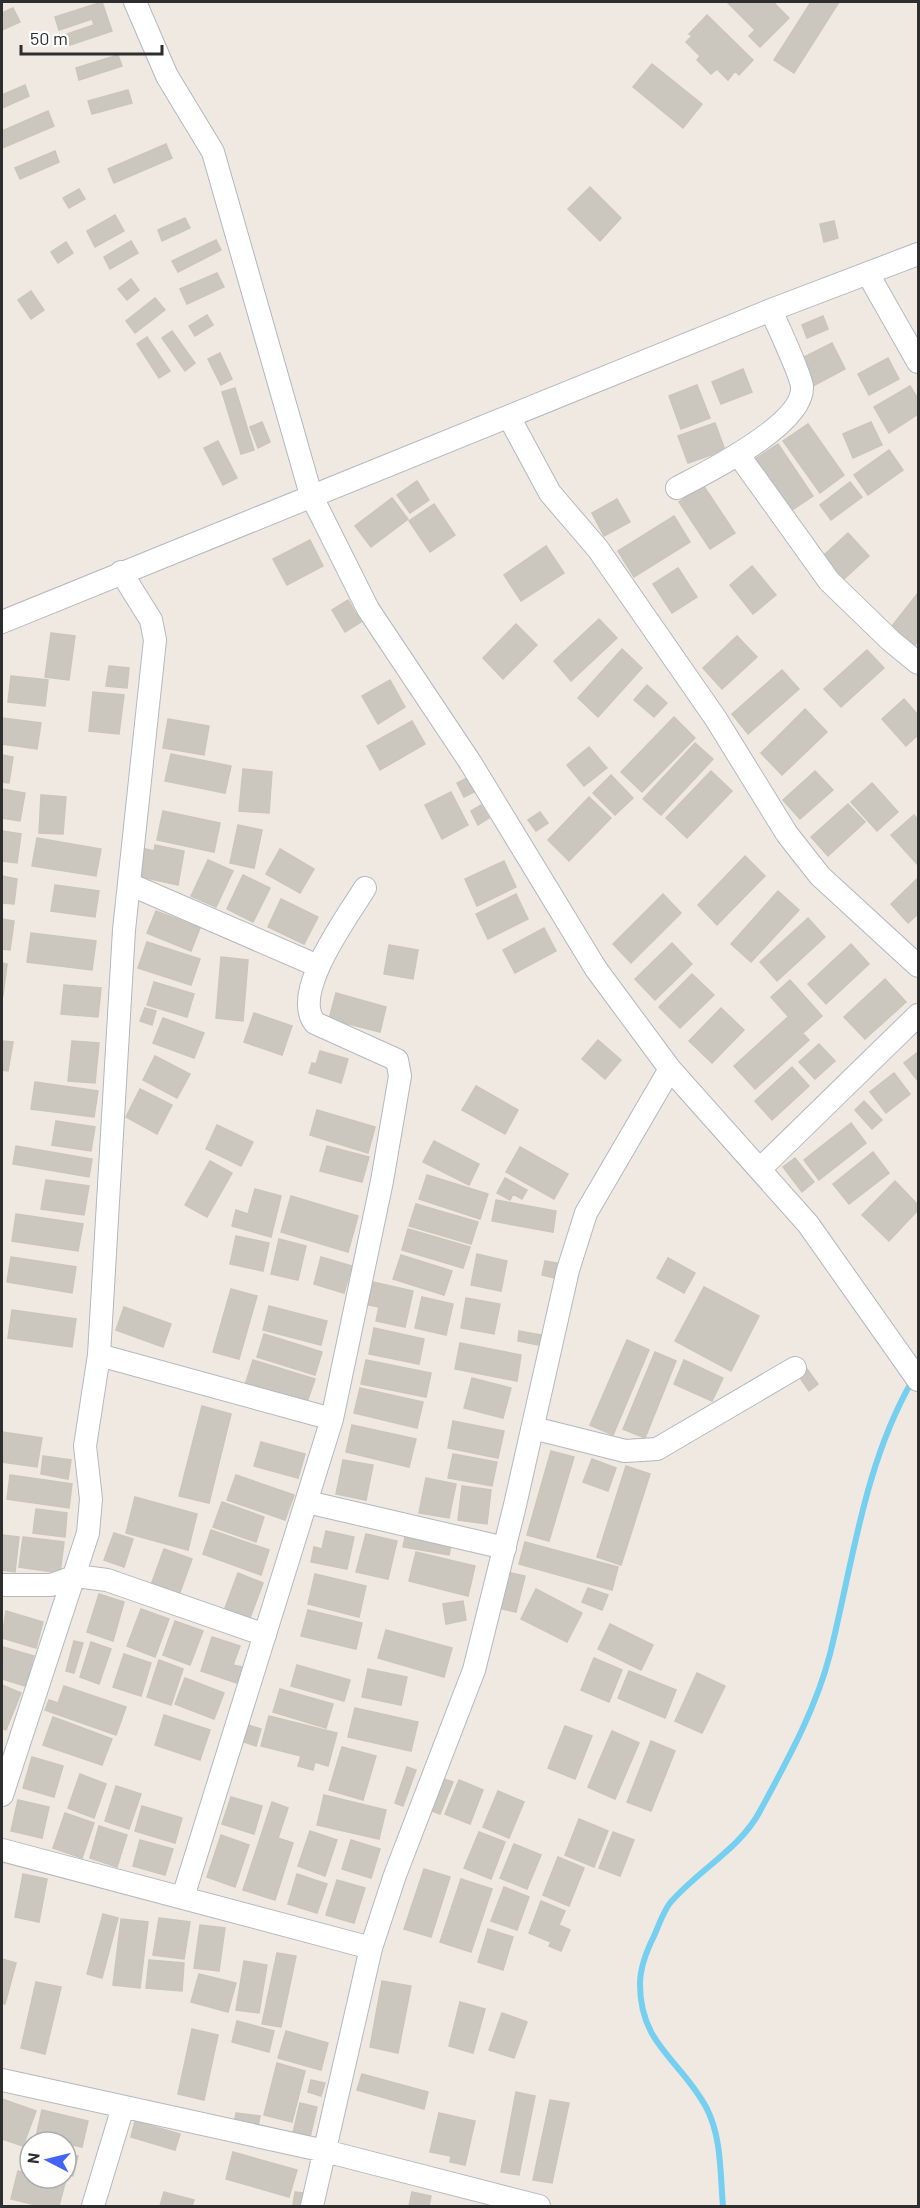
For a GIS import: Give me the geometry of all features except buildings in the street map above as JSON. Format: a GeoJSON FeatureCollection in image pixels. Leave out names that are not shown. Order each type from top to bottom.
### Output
{"type":"FeatureCollection","features":[{"type":"Feature","properties":{"kind":"street"},"geometry":{"type":"LineString","coordinates":[[135,2],[167,76],[213,152],[311,495],[368,609],[470,762],[596,969],[670,1069],[808,1224],[913,1372]]}},
{"type":"Feature","properties":{"kind":"street"},"geometry":{"type":"LineString","coordinates":[[2,622],[771,310],[918,254]]}},
{"type":"Feature","properties":{"kind":"street"},"geometry":{"type":"LineString","coordinates":[[868,274],[918,362]]}},
{"type":"Feature","properties":{"kind":"street"},"geometry":{"type":"LineString","coordinates":[[677,488],[738,454],[791,414],[799,402],[802,386],[771,310]]}},
{"type":"Feature","properties":{"kind":"street"},"geometry":{"type":"LineString","coordinates":[[509,417],[550,492],[598,549],[716,719],[787,834],[820,876],[918,966]]}},
{"type":"Feature","properties":{"kind":"street"},"geometry":{"type":"LineString","coordinates":[[738,454],[829,581],[891,641],[918,663]]}},
{"type":"Feature","properties":{"kind":"street"},"geometry":{"type":"LineString","coordinates":[[2,1795],[76,1576],[88,1533],[91,1499],[85,1446],[99,1355],[124,930],[155,630],[121,572]]}},
{"type":"Feature","properties":{"kind":"street"},"geometry":{"type":"LineString","coordinates":[[129,884],[318,966]]}},
{"type":"Feature","properties":{"kind":"street"},"geometry":{"type":"LineString","coordinates":[[183,1897],[332,1419],[382,1181],[400,1076],[397,1060],[315,1023],[308,1015],[307,1003],[318,966],[365,888]]}},
{"type":"Feature","properties":{"kind":"street"},"geometry":{"type":"LineString","coordinates":[[760,1169],[918,1015]]}},
{"type":"Feature","properties":{"kind":"street"},"geometry":{"type":"LineString","coordinates":[[312,2206],[371,1948],[395,1875],[461,1710],[474,1671],[505,1548],[568,1270],[586,1213],[670,1069]]}},
{"type":"Feature","properties":{"kind":"street"},"geometry":{"type":"LineString","coordinates":[[99,1355],[332,1419]]}},
{"type":"Feature","properties":{"kind":"street"},"geometry":{"type":"LineString","coordinates":[[533,1428],[625,1451],[657,1449],[795,1368]]}},
{"type":"Feature","properties":{"kind":"street"},"geometry":{"type":"LineString","coordinates":[[307,1502],[505,1548]]}},
{"type":"Feature","properties":{"kind":"street"},"geometry":{"type":"LineString","coordinates":[[2,1584],[51,1585],[76,1576],[107,1580],[265,1635]]}},
{"type":"Feature","properties":{"kind":"street"},"geometry":{"type":"LineString","coordinates":[[2,1850],[371,1948]]}},
{"type":"Feature","properties":{"kind":"street"},"geometry":{"type":"LineString","coordinates":[[2,2080],[325,2151],[539,2206]]}},
{"type":"Feature","properties":{"kind":"street"},"geometry":{"type":"LineString","coordinates":[[93,2206],[123,2107]]}},
{"type":"Feature","properties":{"kind":"waterway"},"geometry":{"type":"LineString","coordinates":[[723,2206],[718,2143],[711,2119],[696,2090],[654,2037],[642,2005],[640,1978],[649,1947],[670,1903],[752,1825],[800,1734],[817,1695],[830,1654],[871,1480],[882,1446],[912,1381]]}}]}
